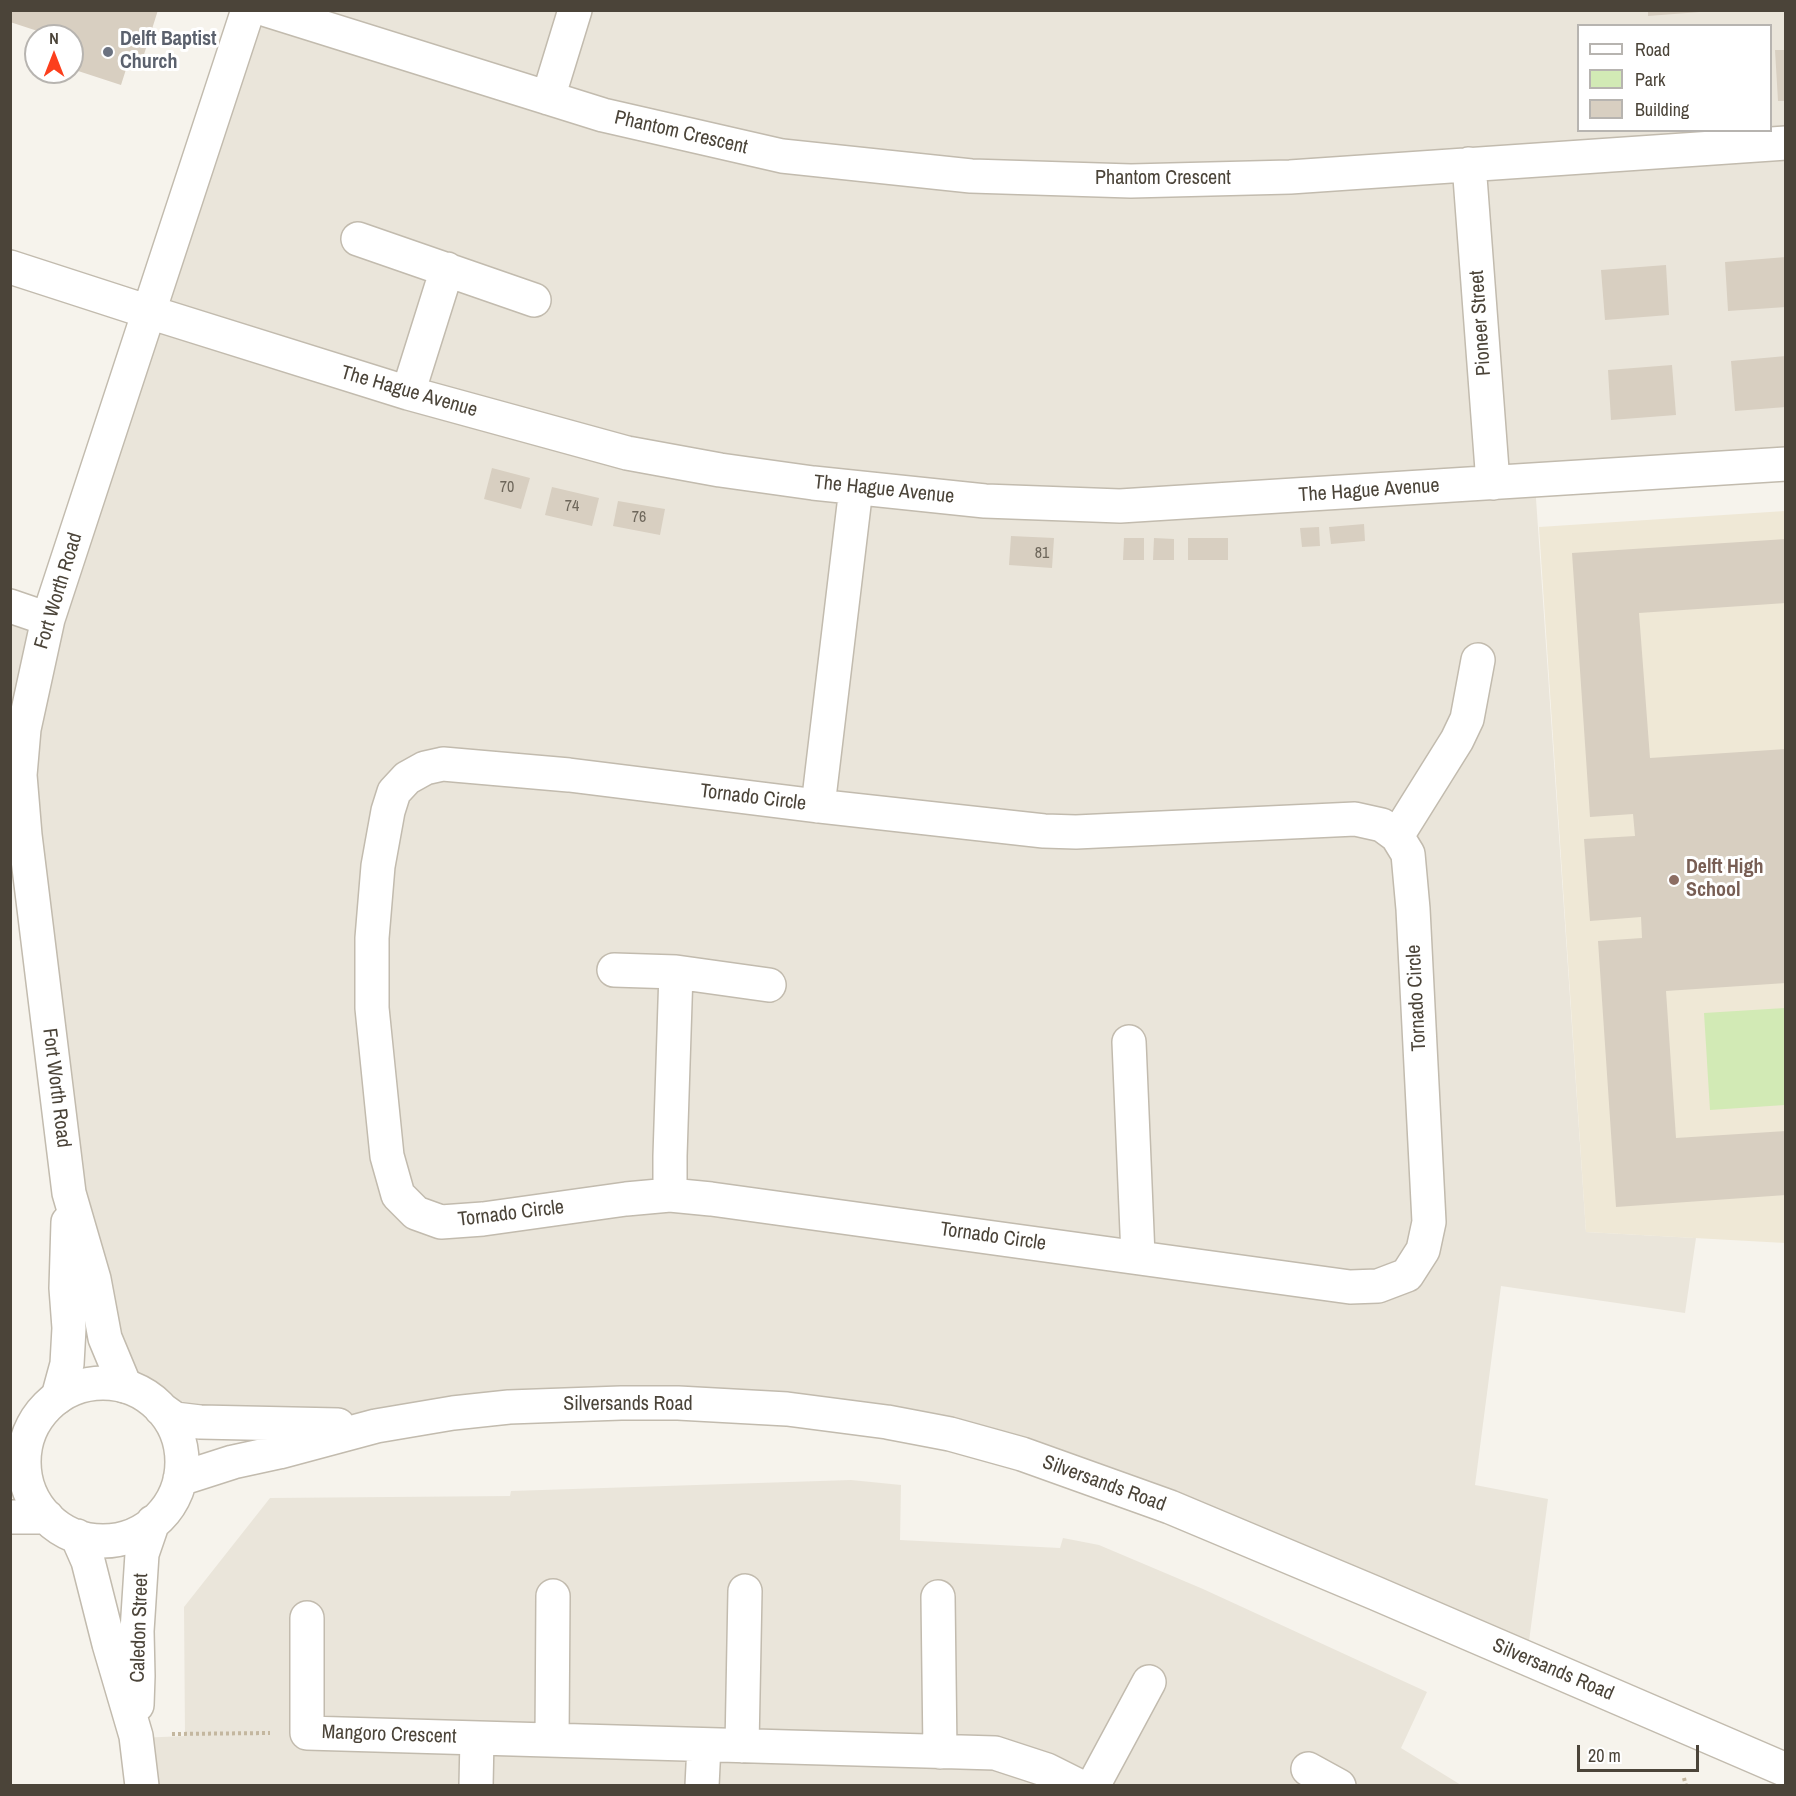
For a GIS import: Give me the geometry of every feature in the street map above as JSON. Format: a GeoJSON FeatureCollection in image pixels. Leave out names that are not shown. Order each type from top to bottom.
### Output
{"type":"FeatureCollection","features":[{"type":"Feature","properties":{"kind":"street","name":"Fort Worth Road"},"geometry":{"type":"LineString","coordinates":[[58,1397],[67,1364],[69,1328],[66,1288],[69,1193],[20,775],[24,729],[48,619],[248,10]]}},
{"type":"Feature","properties":{"kind":"street","name":"Phantom Crescent"},"geometry":{"type":"LineString","coordinates":[[267,10],[603,115],[782,156],[971,176],[1131,181],[1290,177],[1785,143]]}},
{"type":"Feature","properties":{"kind":"street"},"geometry":{"type":"LineString","coordinates":[[548,98],[575,10]]}},
{"type":"Feature","properties":{"kind":"street","name":"Pioneer Street"},"geometry":{"type":"LineString","coordinates":[[1469,164],[1493,483]]}},
{"type":"Feature","properties":{"kind":"street"},"geometry":{"type":"LineString","coordinates":[[358,240],[534,300]]}},
{"type":"Feature","properties":{"kind":"street","name":"The Hague Avenue"},"geometry":{"type":"LineString","coordinates":[[10,267],[408,393],[627,453],[720,470],[856,488],[984,501],[1120,506],[1785,464]]}},
{"type":"Feature","properties":{"kind":"street"},"geometry":{"type":"LineString","coordinates":[[408,393],[447,269]]}},
{"type":"Feature","properties":{"kind":"street","name":"Tornado Circle"},"geometry":{"type":"LineString","coordinates":[[818,806],[856,488]]}},
{"type":"Feature","properties":{"kind":"street"},"geometry":{"type":"LineString","coordinates":[[10,606],[48,619]]}},
{"type":"Feature","properties":{"kind":"street"},"geometry":{"type":"LineString","coordinates":[[1397,836],[1457,740],[1467,719],[1478,660]]}},
{"type":"Feature","properties":{"kind":"street","name":"Tornado Circle"},"geometry":{"type":"LineString","coordinates":[[443,764],[570,775],[818,806],[1044,831],[1355,819],[1382,825],[1397,836],[1408,854],[1413,909],[1429,1222],[1423,1250],[1407,1275],[1378,1286],[1350,1287],[1138,1256],[670,1195],[483,1219],[441,1222],[416,1213],[398,1195],[387,1156],[372,1008],[372,938],[378,866],[388,811],[394,792],[407,778],[425,768],[443,764]]}},
{"type":"Feature","properties":{"kind":"street"},"geometry":{"type":"LineString","coordinates":[[614,970],[676,972],[769,985]]}},
{"type":"Feature","properties":{"kind":"street"},"geometry":{"type":"LineString","coordinates":[[670,1195],[676,972]]}},
{"type":"Feature","properties":{"kind":"street"},"geometry":{"type":"LineString","coordinates":[[1129,1042],[1138,1256]]}},
{"type":"Feature","properties":{"kind":"street","name":"Fort Worth Road"},"geometry":{"type":"LineString","coordinates":[[69,1193],[94,1279],[105,1338],[125,1386]]}},
{"type":"Feature","properties":{"kind":"street"},"geometry":{"type":"LineString","coordinates":[[102,1383],[125,1386],[151,1399],[161,1409],[172,1424],[179,1442],[182,1460],[180,1479],[174,1495],[165,1510],[153,1522],[136,1533],[117,1539],[97,1540],[77,1536],[46,1517],[30,1494],[18,1446],[44,1408],[58,1397],[78,1387],[102,1383]]}},
{"type":"Feature","properties":{"kind":"street","name":"Silversands Road"},"geometry":{"type":"LineString","coordinates":[[180,1479],[233,1462],[376,1426],[453,1413],[508,1407],[678,1403],[807,1412],[887,1422],[950,1434],[1022,1454],[1180,1511],[1785,1770]]}},
{"type":"Feature","properties":{"kind":"street","name":"Silversands Road"},"geometry":{"type":"LineString","coordinates":[[161,1409],[175,1419],[200,1422],[376,1426]]}},
{"type":"Feature","properties":{"kind":"street"},"geometry":{"type":"LineString","coordinates":[[10,1517],[46,1517]]}},
{"type":"Feature","properties":{"kind":"street","name":"Caledon Street"},"geometry":{"type":"LineString","coordinates":[[142,1785],[149,1735],[138,1676],[137,1616],[142,1554],[153,1522]]}},
{"type":"Feature","properties":{"kind":"street","name":"Caledon Street"},"geometry":{"type":"LineString","coordinates":[[77,1536],[88,1561],[109,1644],[149,1735]]}},
{"type":"Feature","properties":{"kind":"street"},"geometry":{"type":"LineString","coordinates":[[742,1746],[745,1591]]}},
{"type":"Feature","properties":{"kind":"street"},"geometry":{"type":"LineString","coordinates":[[552,1740],[553,1596]]}},
{"type":"Feature","properties":{"kind":"street"},"geometry":{"type":"LineString","coordinates":[[938,1597],[940,1752]]}},
{"type":"Feature","properties":{"kind":"street","name":"Mangoro Crescent"},"geometry":{"type":"LineString","coordinates":[[307,1618],[307,1733],[994,1753],[1047,1770],[1079,1785]]}},
{"type":"Feature","properties":{"kind":"street"},"geometry":{"type":"LineString","coordinates":[[1092,1785],[1149,1682]]}},
{"type":"Feature","properties":{"kind":"street","name":"Mangoro Crescent"},"geometry":{"type":"LineString","coordinates":[[476,1785],[477,1738]]}},
{"type":"Feature","properties":{"kind":"street"},"geometry":{"type":"LineString","coordinates":[[702,1785],[704,1745]]}},
{"type":"Feature","properties":{"kind":"street"},"geometry":{"type":"LineString","coordinates":[[1308,1768],[1339,1785]]}},
{"type":"Feature","properties":{"kind":"path"},"geometry":{"type":"LineString","coordinates":[[149,1735],[307,1733]]}},
{"type":"Feature","properties":{"kind":"path"},"geometry":{"type":"LineString","coordinates":[[1684,1778],[1686,1785]]}},
{"type":"Feature","properties":{"kind":"shaded area"},"geometry":{"type":"Polygon","coordinates":[[[247,11],[1785,11],[1785,466],[1535,484],[1586,1232],[1696,1238],[1685,1313],[1501,1286],[1475,1485],[1548,1499],[1527,1656],[889,1420],[453,1410],[256,1422],[152,1398],[139,1390],[103,1338],[11,768],[10,603],[46,615],[247,11]]]}},
{"type":"Feature","properties":{"kind":"shaded area","name":"Delft High School"},"geometry":{"type":"Polygon","coordinates":[[[1785,511],[1785,1243],[1586,1232],[1539,527],[1785,511]]]}},
{"type":"Feature","properties":{"kind":"shaded area"},"geometry":{"type":"Polygon","coordinates":[[[851,1480],[901,1485],[900,1540],[1060,1548],[1063,1538],[1099,1545],[1203,1589],[1427,1692],[1401,1748],[1461,1785],[145,1786],[138,1738],[185,1736],[184,1607],[270,1498],[510,1496],[511,1491],[851,1480]]]}},
{"type":"Feature","properties":{"kind":"green space"},"geometry":{"type":"Polygon","coordinates":[[[1785,1008],[1785,1105],[1710,1110],[1704,1013],[1785,1008]]]}},
{"type":"Feature","properties":{"kind":"building","name":"Delft Baptist Church"},"geometry":{"type":"Polygon","coordinates":[[[10,10],[158,10],[141,64],[129,60],[121,85],[84,73],[84,24],[24,24],[24,27],[10,22],[10,10]]]}},
{"type":"Feature","properties":{"kind":"building"},"geometry":{"type":"Polygon","coordinates":[[[1648,10],[1700,10],[1700,12],[1648,16],[1648,10]]]}},
{"type":"Feature","properties":{"kind":"building"},"geometry":{"type":"Polygon","coordinates":[[[1775,50],[1786,50],[1786,101],[1778,101],[1775,50]]]}},
{"type":"Feature","properties":{"kind":"building"},"geometry":{"type":"Polygon","coordinates":[[[1786,257],[1786,307],[1728,311],[1725,262],[1786,257]]]}},
{"type":"Feature","properties":{"kind":"building"},"geometry":{"type":"Polygon","coordinates":[[[1666,265],[1669,315],[1605,320],[1601,270],[1666,265]]]}},
{"type":"Feature","properties":{"kind":"building"},"geometry":{"type":"Polygon","coordinates":[[[1786,356],[1786,407],[1735,411],[1731,361],[1786,356]]]}},
{"type":"Feature","properties":{"kind":"building"},"geometry":{"type":"Polygon","coordinates":[[[1672,365],[1676,415],[1611,420],[1608,370],[1672,365]]]}},
{"type":"Feature","properties":{"kind":"building"},"geometry":{"type":"Polygon","coordinates":[[[492,468],[530,478],[521,509],[484,499],[492,468]]]}},
{"type":"Feature","properties":{"kind":"building"},"geometry":{"type":"Polygon","coordinates":[[[552,487],[599,498],[592,526],[545,515],[552,487]]]}},
{"type":"Feature","properties":{"kind":"building"},"geometry":{"type":"Polygon","coordinates":[[[618,501],[665,509],[660,535],[613,526],[618,501]]]}},
{"type":"Feature","properties":{"kind":"building"},"geometry":{"type":"Polygon","coordinates":[[[1364,524],[1365,541],[1331,544],[1329,527],[1364,524]]]}},
{"type":"Feature","properties":{"kind":"building"},"geometry":{"type":"Polygon","coordinates":[[[1319,527],[1320,546],[1302,547],[1300,528],[1319,527]]]}},
{"type":"Feature","properties":{"kind":"building"},"geometry":{"type":"Polygon","coordinates":[[[1011,536],[1054,538],[1052,568],[1009,565],[1011,536]]]}},
{"type":"Feature","properties":{"kind":"building"},"geometry":{"type":"Polygon","coordinates":[[[1124,538],[1144,538],[1144,560],[1123,560],[1124,538]]]}},
{"type":"Feature","properties":{"kind":"building"},"geometry":{"type":"Polygon","coordinates":[[[1154,538],[1174,539],[1174,560],[1153,560],[1154,538]]]}},
{"type":"Feature","properties":{"kind":"building"},"geometry":{"type":"Polygon","coordinates":[[[1188,538],[1228,538],[1228,560],[1188,560],[1188,538]]]}},
{"type":"Feature","properties":{"kind":"building"},"geometry":{"type":"Polygon","coordinates":[[[1786,539],[1786,603],[1639,613],[1650,758],[1786,749],[1786,983],[1666,991],[1676,1138],[1786,1131],[1786,1195],[1616,1207],[1598,941],[1642,938],[1641,917],[1590,921],[1584,839],[1635,836],[1633,814],[1590,817],[1572,553],[1786,539]]]}},
{"type":"Feature","properties":{"kind":"place","name":"Delft Baptist Church"},"geometry":{"type":"Point","coordinates":[108,52]}},
{"type":"Feature","properties":{"kind":"place","name":"Delft High School"},"geometry":{"type":"Point","coordinates":[1674,880]}}]}
